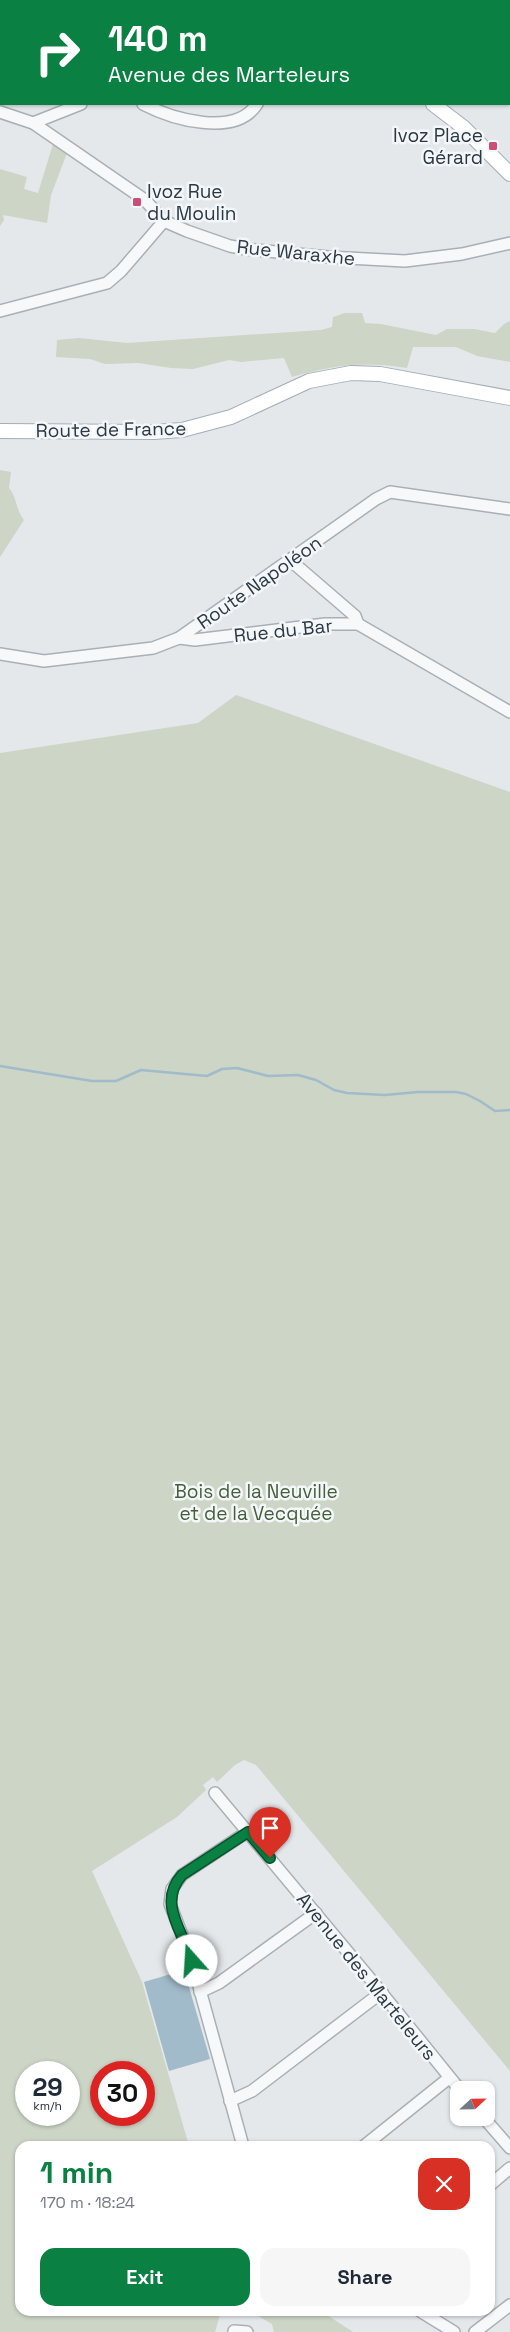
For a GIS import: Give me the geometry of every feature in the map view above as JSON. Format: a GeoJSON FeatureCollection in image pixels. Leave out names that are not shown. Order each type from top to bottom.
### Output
{"type":"FeatureCollection","features":[{"type":"Feature","properties":{"kind":"main road"},"geometry":{"type":"LineString","coordinates":[[434,105],[469,132],[510,174]]}},
{"type":"Feature","properties":{"kind":"main road","name":"Route de France"},"geometry":{"type":"LineString","coordinates":[[0,431],[137,432],[182,430],[231,417],[309,381],[350,373],[380,374],[510,398]]}},
{"type":"Feature","properties":{"kind":"street"},"geometry":{"type":"LineString","coordinates":[[33,123],[78,105]]}},
{"type":"Feature","properties":{"kind":"street"},"geometry":{"type":"LineString","coordinates":[[146,105],[203,124],[216,124],[230,120],[253,111],[256,105]]}},
{"type":"Feature","properties":{"kind":"street","name":"Rue Waraxhe"},"geometry":{"type":"LineString","coordinates":[[0,112],[33,123],[145,200],[164,221],[213,240],[246,249],[328,257],[405,261],[462,254],[510,243]]}},
{"type":"Feature","properties":{"kind":"street"},"geometry":{"type":"LineString","coordinates":[[0,311],[107,283],[121,272],[164,221]]}},
{"type":"Feature","properties":{"kind":"street","name":"Route Napoléon"},"geometry":{"type":"LineString","coordinates":[[0,654],[44,660],[152,648],[179,638],[376,499],[390,492],[504,508]]}},
{"type":"Feature","properties":{"kind":"street"},"geometry":{"type":"LineString","coordinates":[[504,508],[499,512],[510,518]]}},
{"type":"Feature","properties":{"kind":"street","name":"Rue du Bar"},"geometry":{"type":"LineString","coordinates":[[290,560],[355,616],[358,624]]}},
{"type":"Feature","properties":{"kind":"street","name":"Rue du Bar"},"geometry":{"type":"LineString","coordinates":[[179,638],[195,640],[325,624],[358,624],[510,712]]}},
{"type":"Feature","properties":{"kind":"street","name":"Avenue des Marteleurs"},"geometry":{"type":"LineString","coordinates":[[215,1793],[382,1992],[452,2081]]}},
{"type":"Feature","properties":{"kind":"street"},"geometry":{"type":"LineString","coordinates":[[242,2141],[188,1949],[170,1904],[172,1889],[182,1875],[248,1832]]}},
{"type":"Feature","properties":{"kind":"street"},"geometry":{"type":"LineString","coordinates":[[200,1992],[219,1983],[316,1913]]}},
{"type":"Feature","properties":{"kind":"street"},"geometry":{"type":"LineString","coordinates":[[230,2101],[252,2092],[382,1992]]}},
{"type":"Feature","properties":{"kind":"street"},"geometry":{"type":"LineString","coordinates":[[370,2141],[449,2078]]}},
{"type":"Feature","properties":{"kind":"street"},"geometry":{"type":"LineString","coordinates":[[491,2126],[510,2148]]}},
{"type":"Feature","properties":{"kind":"street"},"geometry":{"type":"LineString","coordinates":[[495,2181],[510,2168]]}},
{"type":"Feature","properties":{"kind":"street"},"geometry":{"type":"LineString","coordinates":[[475,2332],[510,2305]]}},
{"type":"Feature","properties":{"kind":"street"},"geometry":{"type":"LineString","coordinates":[[428,2316],[454,2332]]}},
{"type":"Feature","properties":{"kind":"street"},"geometry":{"type":"LineString","coordinates":[[234,2331],[247,2332]]}},
{"type":"Feature","properties":{"kind":"green space"},"geometry":{"type":"Polygon","coordinates":[[[53,144],[67,153],[51,195],[47,223],[3,215],[4,220],[0,226],[0,169],[27,177],[24,189],[38,193],[53,144]]]}},
{"type":"Feature","properties":{"kind":"green space"},"geometry":{"type":"Polygon","coordinates":[[[345,313],[362,313],[365,323],[381,324],[436,335],[447,329],[474,329],[495,333],[510,321],[510,362],[477,356],[456,347],[413,347],[407,368],[349,365],[292,377],[284,358],[241,362],[229,360],[193,369],[138,363],[105,364],[90,359],[56,357],[57,340],[79,338],[127,343],[321,330],[332,327],[333,317],[345,313]]]}},
{"type":"Feature","properties":{"kind":"green space"},"geometry":{"type":"Polygon","coordinates":[[[0,470],[11,472],[9,488],[24,520],[0,557],[0,470]]]}},
{"type":"Feature","properties":{"kind":"green space","name":"Bois de la Neuville et de la Vecquée"},"geometry":{"type":"Polygon","coordinates":[[[236,695],[510,792],[510,2071],[256,1765],[244,1760],[235,1765],[217,1782],[213,1777],[203,1785],[206,1790],[177,1817],[92,1871],[142,1982],[188,2141],[15,2141],[15,2316],[220,2316],[215,2332],[0,2332],[0,753],[198,723],[236,695]]]}},
{"type":"Feature","properties":{"kind":"green space"},"geometry":{"type":"Polygon","coordinates":[[[258,2316],[329,2316],[353,2332],[274,2332],[272,2324],[258,2316]]]}},
{"type":"Feature","properties":{"kind":"water"},"geometry":{"type":"Polygon","coordinates":[[[184,1970],[210,2059],[169,2071],[144,1982],[184,1970]]]}},
{"type":"Feature","properties":{"kind":"waterway"},"geometry":{"type":"LineString","coordinates":[[0,1066],[92,1081],[116,1081],[141,1070],[207,1076],[222,1069],[237,1068],[268,1076],[298,1075],[316,1080],[334,1090],[347,1093],[385,1095],[418,1092],[456,1092],[466,1094],[495,1111],[510,1110]]}},
{"type":"Feature","properties":{"kind":"place","name":"Ivoz Place Gérard"},"geometry":{"type":"Point","coordinates":[493,146]}},
{"type":"Feature","properties":{"kind":"place","name":"Ivoz Rue du Moulin"},"geometry":{"type":"Point","coordinates":[137,202]}},
{"type":"Feature","properties":{"kind":"route"},"geometry":{"type":"LineString","coordinates":[[192,1961],[170,1904],[170,1896],[176,1882],[182,1875],[248,1832],[270,1858]]}}]}
